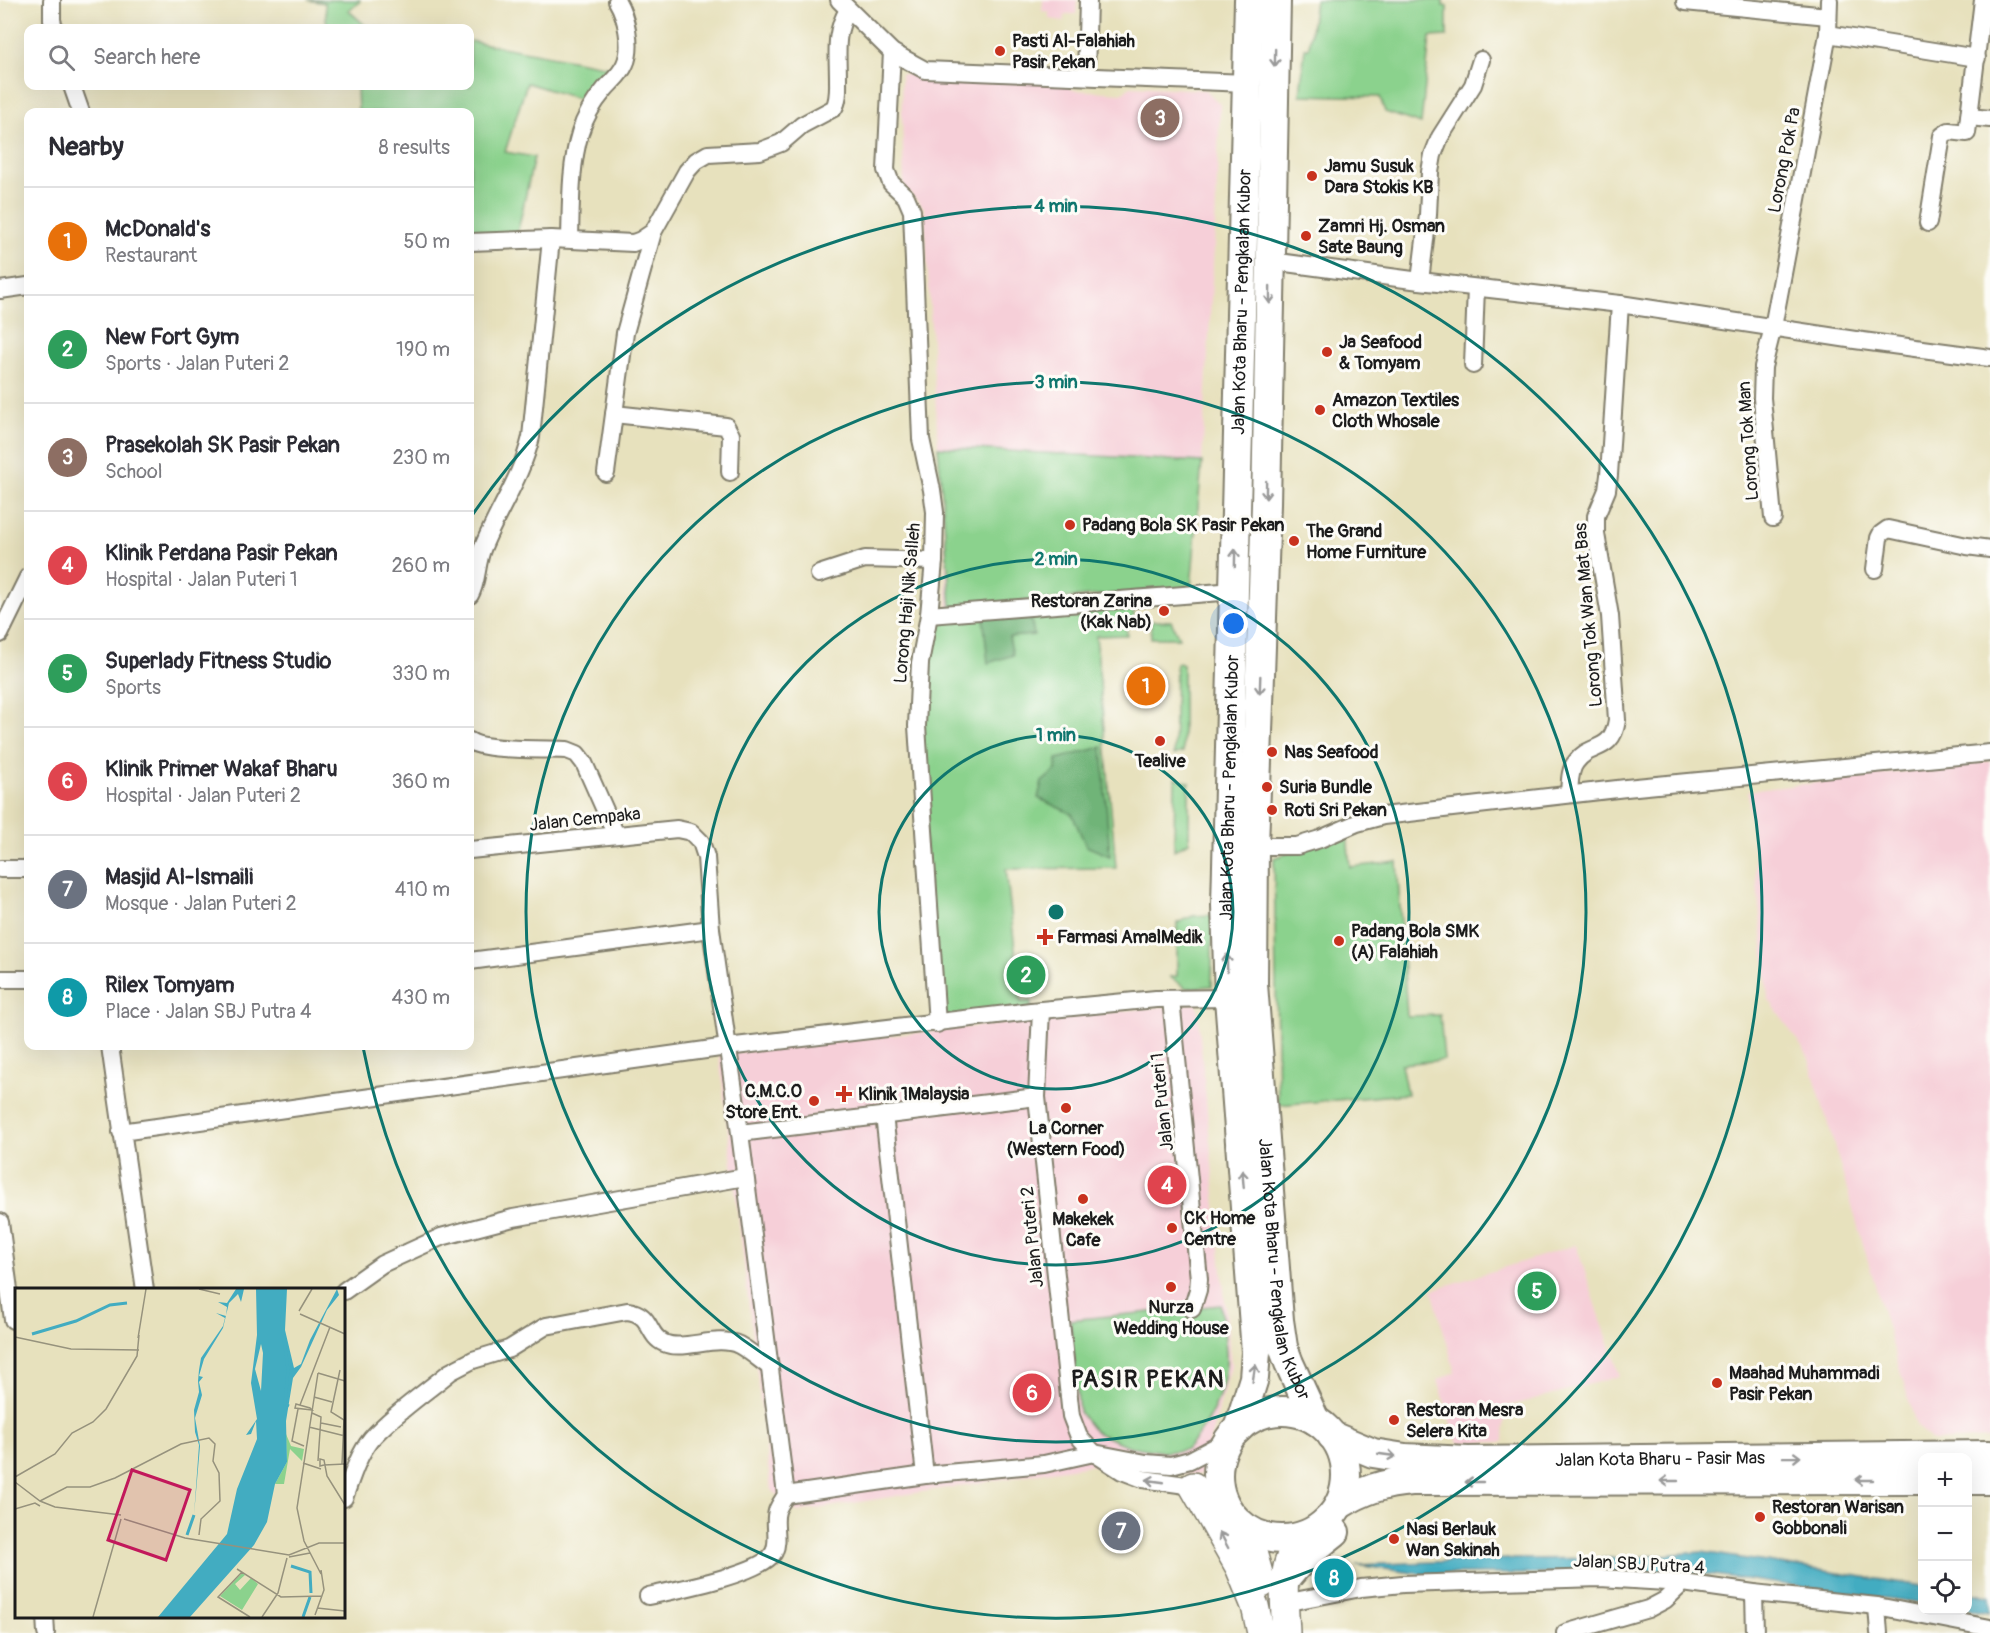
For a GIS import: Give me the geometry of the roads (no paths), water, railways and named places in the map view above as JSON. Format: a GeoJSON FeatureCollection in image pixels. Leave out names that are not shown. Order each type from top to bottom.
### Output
{"type":"FeatureCollection","features":[{"type":"Feature","properties":{"kind":"highway","name":"Jalan Kota Bharu - Pengkalan Kubor"},"geometry":{"type":"LineString","coordinates":[[1234,1434],[1254,1378],[1256,1352],[1229,998],[1226,905],[1249,0]]}},
{"type":"Feature","properties":{"kind":"highway","name":"Jalan Kota Bharu - Pengkalan Kubor"},"geometry":{"type":"LineString","coordinates":[[1276,0],[1265,526],[1254,846],[1253,984],[1283,1347],[1288,1362],[1324,1428]]}},
{"type":"Feature","properties":{"kind":"highway"},"geometry":{"type":"LineString","coordinates":[[1275,1412],[1302,1415],[1324,1428],[1341,1452],[1346,1470],[1345,1488],[1339,1505],[1330,1518],[1305,1535],[1288,1539],[1271,1538],[1255,1533],[1233,1515],[1220,1486],[1219,1465],[1223,1451],[1234,1434],[1249,1421],[1275,1412]]}},
{"type":"Feature","properties":{"kind":"highway","name":"Jalan Kota Bharu - Pasir Mas"},"geometry":{"type":"LineString","coordinates":[[1324,1428],[1372,1453],[1405,1458],[1468,1461],[1990,1455]]}},
{"type":"Feature","properties":{"kind":"highway","name":"Jalan Kota Bharu - Pasir Mas"},"geometry":{"type":"LineString","coordinates":[[1339,1505],[1361,1492],[1391,1483],[1918,1480]]}},
{"type":"Feature","properties":{"kind":"highway"},"geometry":{"type":"LineString","coordinates":[[1972,1480],[1990,1480]]}},
{"type":"Feature","properties":{"kind":"highway"},"geometry":{"type":"LineString","coordinates":[[1285,1592],[1294,1568],[1313,1549],[1364,1511],[1436,1482]]}},
{"type":"Feature","properties":{"kind":"main road"},"geometry":{"type":"LineString","coordinates":[[1193,1486],[1239,1567],[1255,1606],[1262,1633]]}},
{"type":"Feature","properties":{"kind":"main road"},"geometry":{"type":"LineString","coordinates":[[1233,1515],[1261,1582],[1269,1633]]}},
{"type":"Feature","properties":{"kind":"main road"},"geometry":{"type":"LineString","coordinates":[[1286,1633],[1285,1592],[1293,1551],[1305,1535]]}},
{"type":"Feature","properties":{"kind":"street"},"geometry":{"type":"LineString","coordinates":[[52,0],[53,24]]}},
{"type":"Feature","properties":{"kind":"street"},"geometry":{"type":"LineString","coordinates":[[1086,75],[1088,0]]}},
{"type":"Feature","properties":{"kind":"street"},"geometry":{"type":"LineString","coordinates":[[1928,223],[1942,136],[1949,131],[1966,133],[1983,0]]}},
{"type":"Feature","properties":{"kind":"street"},"geometry":{"type":"LineString","coordinates":[[570,239],[574,163],[579,136],[589,111],[627,62],[626,26],[617,1]]}},
{"type":"Feature","properties":{"kind":"street"},"geometry":{"type":"LineString","coordinates":[[1685,2],[1828,8]]}},
{"type":"Feature","properties":{"kind":"street"},"geometry":{"type":"LineString","coordinates":[[844,5],[892,52],[925,69],[1247,83]]}},
{"type":"Feature","properties":{"kind":"street"},"geometry":{"type":"LineString","coordinates":[[606,473],[627,322],[653,232],[687,171],[696,161],[708,154],[760,151],[781,143],[801,125],[834,108],[838,92],[838,32],[844,5]]}},
{"type":"Feature","properties":{"kind":"street","name":"Lorong Pok Pa"},"geometry":{"type":"LineString","coordinates":[[1773,327],[1828,34],[1828,8]]}},
{"type":"Feature","properties":{"kind":"street"},"geometry":{"type":"LineString","coordinates":[[1828,34],[1977,58]]}},
{"type":"Feature","properties":{"kind":"street","name":"Lorong Haji Nik Salleh"},"geometry":{"type":"LineString","coordinates":[[892,52],[886,170],[891,183],[906,197],[912,211],[921,439],[935,512],[934,561],[929,615],[920,663],[917,726],[937,1024]]}},
{"type":"Feature","properties":{"kind":"street"},"geometry":{"type":"LineString","coordinates":[[1420,281],[1433,155],[1440,138],[1473,85],[1480,60]]}},
{"type":"Feature","properties":{"kind":"street"},"geometry":{"type":"LineString","coordinates":[[73,90],[80,108]]}},
{"type":"Feature","properties":{"kind":"street"},"geometry":{"type":"LineString","coordinates":[[1969,117],[1990,119]]}},
{"type":"Feature","properties":{"kind":"street"},"geometry":{"type":"LineString","coordinates":[[474,242],[551,238],[633,243],[653,232]]}},
{"type":"Feature","properties":{"kind":"street"},"geometry":{"type":"LineString","coordinates":[[474,588],[477,563],[483,547],[527,454],[531,437],[551,238]]}},
{"type":"Feature","properties":{"kind":"street"},"geometry":{"type":"LineString","coordinates":[[1271,261],[1620,304],[1990,358]]}},
{"type":"Feature","properties":{"kind":"street"},"geometry":{"type":"LineString","coordinates":[[0,290],[24,287]]}},
{"type":"Feature","properties":{"kind":"street"},"geometry":{"type":"LineString","coordinates":[[1473,365],[1476,288]]}},
{"type":"Feature","properties":{"kind":"street","name":"Lorong Tok Wan Mat Bas"},"geometry":{"type":"LineString","coordinates":[[1569,794],[1575,762],[1583,755],[1602,746],[1616,730],[1610,616],[1596,534],[1596,516],[1609,475],[1620,304]]}},
{"type":"Feature","properties":{"kind":"street","name":"Lorong Tok Man"},"geometry":{"type":"LineString","coordinates":[[1773,327],[1763,367],[1762,398],[1773,518]]}},
{"type":"Feature","properties":{"kind":"street"},"geometry":{"type":"LineString","coordinates":[[614,414],[726,426],[731,435],[730,472]]}},
{"type":"Feature","properties":{"kind":"street"},"geometry":{"type":"LineString","coordinates":[[1875,569],[1879,538],[1888,529],[1990,549]]}},
{"type":"Feature","properties":{"kind":"street"},"geometry":{"type":"LineString","coordinates":[[819,573],[865,559],[934,561]]}},
{"type":"Feature","properties":{"kind":"street"},"geometry":{"type":"LineString","coordinates":[[1,630],[24,585]]}},
{"type":"Feature","properties":{"kind":"street"},"geometry":{"type":"LineString","coordinates":[[929,615],[1234,591]]}},
{"type":"Feature","properties":{"kind":"street"},"geometry":{"type":"LineString","coordinates":[[474,744],[567,750],[578,754],[616,835]]}},
{"type":"Feature","properties":{"kind":"street"},"geometry":{"type":"LineString","coordinates":[[1254,846],[1298,846],[1357,823],[1383,816],[1569,794],[1990,753]]}},
{"type":"Feature","properties":{"kind":"street","name":"Jalan Cempaka"},"geometry":{"type":"LineString","coordinates":[[474,850],[677,829],[691,832],[701,842],[706,857],[711,928]]}},
{"type":"Feature","properties":{"kind":"street"},"geometry":{"type":"LineString","coordinates":[[0,869],[24,869]]}},
{"type":"Feature","properties":{"kind":"street"},"geometry":{"type":"LineString","coordinates":[[474,960],[711,928],[726,1047],[740,1133],[786,1495],[777,1510],[774,1553],[766,1561],[752,1568],[702,1584],[648,1596]]}},
{"type":"Feature","properties":{"kind":"street"},"geometry":{"type":"LineString","coordinates":[[0,979],[24,979]]}},
{"type":"Feature","properties":{"kind":"street"},"geometry":{"type":"LineString","coordinates":[[121,1132],[726,1047],[1041,1010],[1172,999],[1229,998]]}},
{"type":"Feature","properties":{"kind":"street","name":"Jalan Puteri 1"},"geometry":{"type":"LineString","coordinates":[[1172,999],[1199,1279],[1192,1309]]}},
{"type":"Feature","properties":{"kind":"street","name":"Jalan Puteri 2"},"geometry":{"type":"LineString","coordinates":[[1041,1010],[1037,1097],[1071,1416],[1079,1437],[1094,1453]]}},
{"type":"Feature","properties":{"kind":"street"},"geometry":{"type":"LineString","coordinates":[[111,1050],[145,1288]]}},
{"type":"Feature","properties":{"kind":"street"},"geometry":{"type":"LineString","coordinates":[[740,1133],[1037,1097]]}},
{"type":"Feature","properties":{"kind":"street"},"geometry":{"type":"LineString","coordinates":[[884,1114],[925,1475]]}},
{"type":"Feature","properties":{"kind":"street"},"geometry":{"type":"LineString","coordinates":[[345,1290],[382,1264],[441,1237],[513,1218],[745,1177]]}},
{"type":"Feature","properties":{"kind":"street"},"geometry":{"type":"LineString","coordinates":[[0,1222],[10,1320]]}},
{"type":"Feature","properties":{"kind":"street"},"geometry":{"type":"LineString","coordinates":[[345,1495],[361,1455],[370,1440],[382,1428],[450,1372],[473,1360],[508,1349],[546,1326],[627,1311],[637,1312],[664,1344],[721,1341],[738,1344],[770,1367]]}},
{"type":"Feature","properties":{"kind":"street"},"geometry":{"type":"LineString","coordinates":[[786,1495],[925,1475],[1044,1464],[1094,1453],[1146,1463],[1171,1465],[1190,1460],[1234,1434]]}},
{"type":"Feature","properties":{"kind":"street"},"geometry":{"type":"LineString","coordinates":[[1094,1453],[1122,1471],[1143,1479],[1193,1486],[1233,1515]]}},
{"type":"Feature","properties":{"kind":"street","name":"Jalan SBJ Putra 4"},"geometry":{"type":"LineString","coordinates":[[1285,1592],[1403,1584],[1600,1578],[1683,1583],[1877,1606],[1990,1628]]}},
{"type":"Feature","properties":{"kind":"street"},"geometry":{"type":"LineString","coordinates":[[1565,1633],[1648,1609],[1665,1600],[1683,1583]]}},
{"type":"Feature","properties":{"kind":"street"},"geometry":{"type":"LineString","coordinates":[[1754,1593],[1755,1633]]}},
{"type":"Feature","properties":{"kind":"street"},"geometry":{"type":"LineString","coordinates":[[1877,1606],[1879,1633]]}},
{"type":"Feature","properties":{"kind":"street"},"geometry":{"type":"LineString","coordinates":[[45,1618],[46,1633]]}},
{"type":"Feature","properties":{"kind":"water"},"geometry":{"type":"Polygon","coordinates":[[[1702,1552],[1918,1585],[1918,1602],[1706,1574],[1633,1571],[1420,1574],[1357,1565],[1510,1559],[1625,1558],[1702,1552]]]}},
{"type":"Feature","properties":{"kind":"water"},"geometry":{"type":"Polygon","coordinates":[[[1972,1594],[1990,1596],[1990,1613],[1972,1610],[1972,1594]]]}},
{"type":"Feature","properties":{"kind":"place","name":"Pasti Al-Falahiah Pasir Pekan"},"geometry":{"type":"Point","coordinates":[1000,51]}},
{"type":"Feature","properties":{"kind":"place","name":"Prasekolah SK Pasir Pekan"},"geometry":{"type":"Point","coordinates":[1160,118]}},
{"type":"Feature","properties":{"kind":"place","name":"Jamu Susuk Dara Stokis KB"},"geometry":{"type":"Point","coordinates":[1312,176]}},
{"type":"Feature","properties":{"kind":"place","name":"Zamri Hj. Osman Sate Baung"},"geometry":{"type":"Point","coordinates":[1306,236]}},
{"type":"Feature","properties":{"kind":"place","name":"Ja Seafood & Tomyam"},"geometry":{"type":"Point","coordinates":[1327,352]}},
{"type":"Feature","properties":{"kind":"place","name":"Amazon Textiles Cloth Whosale"},"geometry":{"type":"Point","coordinates":[1320,410]}},
{"type":"Feature","properties":{"kind":"place","name":"Padang Bola SK Pasir Pekan"},"geometry":{"type":"Point","coordinates":[1070,525]}},
{"type":"Feature","properties":{"kind":"place","name":"The Grand Home Furniture"},"geometry":{"type":"Point","coordinates":[1294,541]}},
{"type":"Feature","properties":{"kind":"place","name":"Restoran Zarina (Kak Nab)"},"geometry":{"type":"Point","coordinates":[1164,611]}},
{"type":"Feature","properties":{"kind":"place","name":"McDonald's"},"geometry":{"type":"Point","coordinates":[1146,686]}},
{"type":"Feature","properties":{"kind":"place","name":"Tealive"},"geometry":{"type":"Point","coordinates":[1160,741]}},
{"type":"Feature","properties":{"kind":"place","name":"Nas Seafood"},"geometry":{"type":"Point","coordinates":[1272,752]}},
{"type":"Feature","properties":{"kind":"place","name":"Suria Bundle"},"geometry":{"type":"Point","coordinates":[1267,787]}},
{"type":"Feature","properties":{"kind":"place","name":"Roti Sri Pekan"},"geometry":{"type":"Point","coordinates":[1272,810]}},
{"type":"Feature","properties":{"kind":"place","name":"Farmasi AmalMedik"},"geometry":{"type":"Point","coordinates":[1045,937]}},
{"type":"Feature","properties":{"kind":"place","name":"Padang Bola SMK (A) Falahiah"},"geometry":{"type":"Point","coordinates":[1339,941]}},
{"type":"Feature","properties":{"kind":"place","name":"New Fort Gym"},"geometry":{"type":"Point","coordinates":[1026,975]}},
{"type":"Feature","properties":{"kind":"place","name":"Klinik 1Malaysia"},"geometry":{"type":"Point","coordinates":[844,1094]}},
{"type":"Feature","properties":{"kind":"place","name":"C.M.C.O Store Ent."},"geometry":{"type":"Point","coordinates":[814,1101]}},
{"type":"Feature","properties":{"kind":"place","name":"La Corner (Western Food)"},"geometry":{"type":"Point","coordinates":[1066,1108]}},
{"type":"Feature","properties":{"kind":"place","name":"Klinik Perdana Pasir Pekan"},"geometry":{"type":"Point","coordinates":[1167,1185]}},
{"type":"Feature","properties":{"kind":"place","name":"Makekek Cafe"},"geometry":{"type":"Point","coordinates":[1083,1199]}},
{"type":"Feature","properties":{"kind":"place","name":"CK Home Centre"},"geometry":{"type":"Point","coordinates":[1172,1228]}},
{"type":"Feature","properties":{"kind":"place","name":"Nurza Wedding House"},"geometry":{"type":"Point","coordinates":[1171,1287]}},
{"type":"Feature","properties":{"kind":"place","name":"Superlady Fitness Studio"},"geometry":{"type":"Point","coordinates":[1537,1291]}},
{"type":"Feature","properties":{"kind":"place","name":"Maahad Muhammadi Pasir Pekan"},"geometry":{"type":"Point","coordinates":[1717,1383]}},
{"type":"Feature","properties":{"kind":"place","name":"Klinik Primer Wakaf Bharu"},"geometry":{"type":"Point","coordinates":[1032,1393]}},
{"type":"Feature","properties":{"kind":"place","name":"Restoran Mesra Selera Kita"},"geometry":{"type":"Point","coordinates":[1394,1420]}},
{"type":"Feature","properties":{"kind":"place","name":"Restoran Warisan Gobbonali"},"geometry":{"type":"Point","coordinates":[1760,1517]}},
{"type":"Feature","properties":{"kind":"place","name":"Masjid Al-Ismaili"},"geometry":{"type":"Point","coordinates":[1121,1531]}},
{"type":"Feature","properties":{"kind":"place","name":"Nasi Berlauk Wan Sakinah"},"geometry":{"type":"Point","coordinates":[1394,1539]}},
{"type":"Feature","properties":{"kind":"place","name":"Rilex Tomyam"},"geometry":{"type":"Point","coordinates":[1334,1578]}},
{"type":"Feature","properties":{"kind":"district","name":"PASIR PEKAN"},"geometry":{"type":"Point","coordinates":[1148,1379]}}]}
